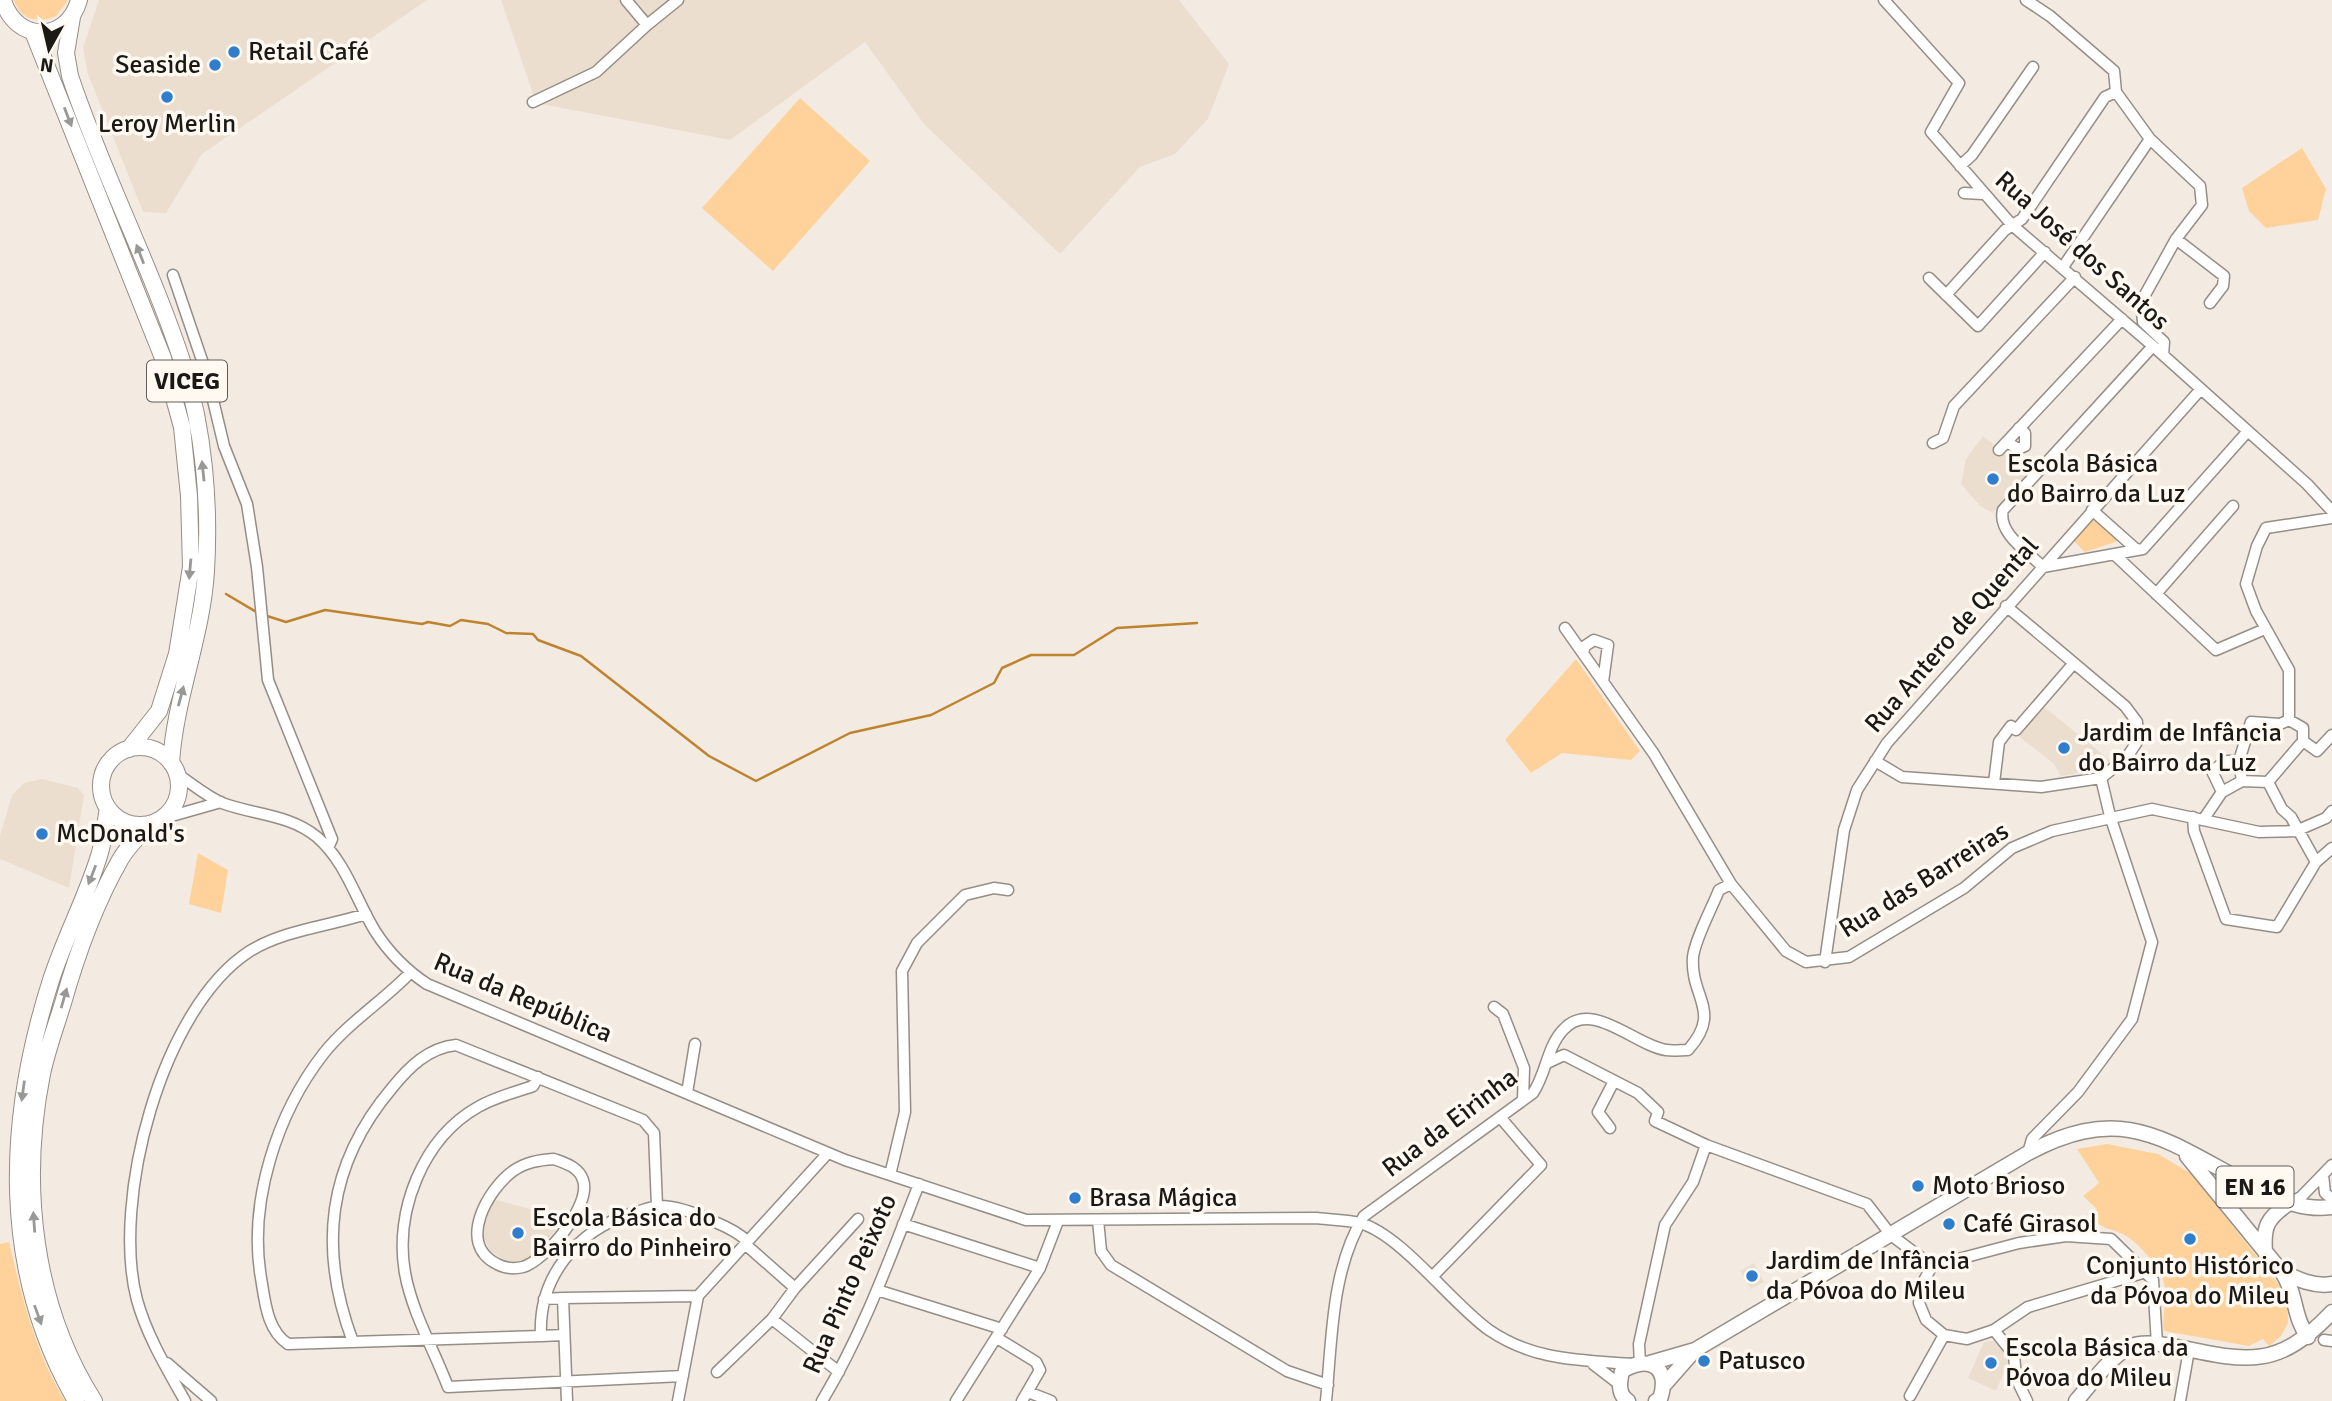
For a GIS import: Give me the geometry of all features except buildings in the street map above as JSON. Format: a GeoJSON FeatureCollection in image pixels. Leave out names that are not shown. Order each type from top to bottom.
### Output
{"type":"FeatureCollection","features":[{"type":"Feature","properties":{"kind":"highway","name":"VICEG"},"geometry":{"type":"LineString","coordinates":[[3,0],[12,20],[33,32],[163,358],[182,427],[189,496],[191,567],[179,641],[159,711],[129,749],[111,760],[104,771],[101,784],[108,808],[100,853],[51,979],[27,1073],[16,1161],[18,1233],[34,1308],[62,1378],[76,1401]]}},
{"type":"Feature","properties":{"kind":"highway","name":"VICEG"},"geometry":{"type":"LineString","coordinates":[[79,0],[72,17],[66,53],[70,76],[184,368],[199,434],[206,499],[206,572],[197,638],[173,726],[176,799],[120,859],[73,967],[42,1073],[31,1155],[34,1230],[50,1306],[80,1378],[94,1401]]}},
{"type":"Feature","properties":{"kind":"highway"},"geometry":{"type":"LineString","coordinates":[[33,32],[54,30],[72,17]]}},
{"type":"Feature","properties":{"kind":"highway"},"geometry":{"type":"LineString","coordinates":[[129,749],[152,749],[174,769]]}},
{"type":"Feature","properties":{"kind":"highway"},"geometry":{"type":"LineString","coordinates":[[108,808],[126,823],[156,821]]}},
{"type":"Feature","properties":{"kind":"main road","name":"EN 16"},"geometry":{"type":"LineString","coordinates":[[1641,1364],[1695,1350],[2028,1153],[2076,1132],[2108,1126],[2142,1131],[2288,1204],[2318,1209],[2332,1207]]}},
{"type":"Feature","properties":{"kind":"main road","name":"EN 16"},"geometry":{"type":"LineString","coordinates":[[2182,1150],[2264,1245],[2281,1271],[2300,1281],[2322,1286],[2332,1284]]}},
{"type":"Feature","properties":{"kind":"main road"},"geometry":{"type":"LineString","coordinates":[[2264,1245],[2270,1216],[2288,1204]]}},
{"type":"Feature","properties":{"kind":"main road","name":"EN 16"},"geometry":{"type":"LineString","coordinates":[[2264,1245],[2301,1272],[2332,1277]]}},
{"type":"Feature","properties":{"kind":"main road"},"geometry":{"type":"LineString","coordinates":[[2281,1271],[2292,1287],[2299,1325],[2308,1337]]}},
{"type":"Feature","properties":{"kind":"main road"},"geometry":{"type":"LineString","coordinates":[[2076,1401],[2129,1347],[2157,1344],[2239,1360],[2275,1355],[2308,1337],[2332,1312]]}},
{"type":"Feature","properties":{"kind":"main road","name":"EN 16"},"geometry":{"type":"LineString","coordinates":[[1656,1401],[1660,1399],[1665,1384],[1695,1350]]}},
{"type":"Feature","properties":{"kind":"main road"},"geometry":{"type":"LineString","coordinates":[[1623,1396],[1622,1371],[1641,1364],[1661,1371],[1665,1384]]}},
{"type":"Feature","properties":{"kind":"street"},"geometry":{"type":"LineString","coordinates":[[626,0],[647,25]]}},
{"type":"Feature","properties":{"kind":"street"},"geometry":{"type":"LineString","coordinates":[[533,102],[596,72],[678,0]]}},
{"type":"Feature","properties":{"kind":"street","name":"Rua José dos Santos"},"geometry":{"type":"LineString","coordinates":[[1884,0],[1959,83],[1931,132],[1983,194],[2012,225],[2154,346],[2332,511]]}},
{"type":"Feature","properties":{"kind":"street"},"geometry":{"type":"LineString","coordinates":[[2026,0],[2050,16],[2114,71],[2116,92],[2150,139],[2200,186],[2202,205],[2176,239],[2141,302],[2143,322],[2164,342],[2163,355]]}},
{"type":"Feature","properties":{"kind":"street"},"geometry":{"type":"LineString","coordinates":[[1960,166],[1972,155],[2033,66]]}},
{"type":"Feature","properties":{"kind":"street"},"geometry":{"type":"LineString","coordinates":[[1946,295],[2012,225],[2022,219],[2105,97],[2116,92]]}},
{"type":"Feature","properties":{"kind":"street"},"geometry":{"type":"LineString","coordinates":[[2063,267],[2150,139]]}},
{"type":"Feature","properties":{"kind":"street"},"geometry":{"type":"LineString","coordinates":[[1964,193],[1983,194]]}},
{"type":"Feature","properties":{"kind":"street"},"geometry":{"type":"LineString","coordinates":[[2176,239],[2224,276],[2223,286],[2210,303]]}},
{"type":"Feature","properties":{"kind":"street"},"geometry":{"type":"LineString","coordinates":[[1929,278],[1978,326],[2045,252]]}},
{"type":"Feature","properties":{"kind":"street"},"geometry":{"type":"LineString","coordinates":[[173,275],[207,375],[224,446],[247,504],[257,568],[268,680],[332,839],[328,848]]}},
{"type":"Feature","properties":{"kind":"street"},"geometry":{"type":"LineString","coordinates":[[1933,443],[1943,438],[1954,406],[2075,277]]}},
{"type":"Feature","properties":{"kind":"street"},"geometry":{"type":"LineString","coordinates":[[2019,428],[2025,433],[2025,446],[2018,449],[2003,446],[2019,428],[2122,319]]}},
{"type":"Feature","properties":{"kind":"street"},"geometry":{"type":"LineString","coordinates":[[2154,346],[2003,510],[2004,529],[2043,567],[2143,549],[2248,431]]}},
{"type":"Feature","properties":{"kind":"street","name":"Rua Antero de Quental"},"geometry":{"type":"LineString","coordinates":[[1825,962],[1844,830],[1857,790],[1875,761],[1887,743],[2006,606],[2201,389]]}},
{"type":"Feature","properties":{"kind":"street"},"geometry":{"type":"LineString","coordinates":[[2156,593],[2233,506]]}},
{"type":"Feature","properties":{"kind":"street"},"geometry":{"type":"LineString","coordinates":[[2092,510],[2137,551]]}},
{"type":"Feature","properties":{"kind":"street"},"geometry":{"type":"LineString","coordinates":[[2289,720],[2289,670],[2265,629],[2246,584],[2266,528],[2332,518]]}},
{"type":"Feature","properties":{"kind":"street"},"geometry":{"type":"LineString","coordinates":[[2115,555],[2216,650],[2265,629]]}},
{"type":"Feature","properties":{"kind":"street"},"geometry":{"type":"LineString","coordinates":[[1875,761],[1902,776],[2041,787],[2101,778],[2127,757],[2137,742],[2137,723],[2125,706],[2006,606]]}},
{"type":"Feature","properties":{"kind":"street","name":"Rua das Barreiras"},"geometry":{"type":"LineString","coordinates":[[1565,628],[1654,754],[1731,884],[1786,951],[1806,962],[1825,962],[1849,957],[1965,888],[2012,848],[2052,831],[2110,816],[2152,809],[2259,832],[2296,831],[2330,817]]}},
{"type":"Feature","properties":{"kind":"street"},"geometry":{"type":"LineString","coordinates":[[1583,653],[1585,646],[1594,639],[1608,645],[1603,682]]}},
{"type":"Feature","properties":{"kind":"street"},"geometry":{"type":"LineString","coordinates":[[1994,783],[1999,742],[2011,726],[2016,730],[2074,663]]}},
{"type":"Feature","properties":{"kind":"street"},"geometry":{"type":"LineString","coordinates":[[2268,782],[2303,741],[2303,728],[2289,720]]}},
{"type":"Feature","properties":{"kind":"street"},"geometry":{"type":"LineString","coordinates":[[2242,781],[2239,761],[2251,722],[2280,724],[2289,720]]}},
{"type":"Feature","properties":{"kind":"street"},"geometry":{"type":"LineString","coordinates":[[2303,741],[2317,751],[2332,735]]}},
{"type":"Feature","properties":{"kind":"street"},"geometry":{"type":"LineString","coordinates":[[2222,792],[2213,771],[2226,761],[2239,761]]}},
{"type":"Feature","properties":{"kind":"street","name":"Rua da República"},"geometry":{"type":"LineString","coordinates":[[174,769],[221,802],[294,823],[328,848],[345,872],[366,914],[390,952],[410,973],[449,994],[828,1153],[1026,1220],[1317,1218],[1365,1225]]}},
{"type":"Feature","properties":{"kind":"street"},"geometry":{"type":"LineString","coordinates":[[2028,1153],[2032,1139],[2078,1092],[2132,1019],[2152,942],[2110,816],[2101,778]]}},
{"type":"Feature","properties":{"kind":"street"},"geometry":{"type":"LineString","coordinates":[[2268,782],[2242,781],[2222,792],[2198,818],[2194,831],[2226,919],[2277,927],[2316,862],[2332,848]]}},
{"type":"Feature","properties":{"kind":"street"},"geometry":{"type":"LineString","coordinates":[[2268,782],[2316,862]]}},
{"type":"Feature","properties":{"kind":"street"},"geometry":{"type":"LineString","coordinates":[[156,821],[221,802]]}},
{"type":"Feature","properties":{"kind":"street","name":"Rua da Eirinha"},"geometry":{"type":"LineString","coordinates":[[1326,1401],[1338,1292],[1350,1243],[1365,1225],[1374,1220],[1371,1211],[1523,1100],[1542,1079],[1552,1046],[1562,1030],[1576,1019],[1591,1018],[1665,1050],[1688,1050],[1700,1036],[1706,1015],[1697,986],[1693,956],[1719,890],[1731,884]]}},
{"type":"Feature","properties":{"kind":"street"},"geometry":{"type":"LineString","coordinates":[[890,1175],[905,1112],[902,971],[917,943],[965,895],[994,888],[1008,890]]}},
{"type":"Feature","properties":{"kind":"street"},"geometry":{"type":"LineString","coordinates":[[185,1401],[160,1357],[137,1300],[129,1246],[134,1179],[147,1119],[170,1058],[205,998],[233,964],[271,940],[366,914]]}},
{"type":"Feature","properties":{"kind":"street"},"geometry":{"type":"LineString","coordinates":[[410,973],[324,1053],[295,1100],[265,1177],[259,1226],[260,1270],[267,1310],[276,1336],[288,1344],[564,1335]]}},
{"type":"Feature","properties":{"kind":"street"},"geometry":{"type":"LineString","coordinates":[[1494,1007],[1503,1014],[1524,1068],[1523,1100]]}},
{"type":"Feature","properties":{"kind":"street"},"geometry":{"type":"LineString","coordinates":[[687,1093],[695,1044]]}},
{"type":"Feature","properties":{"kind":"street"},"geometry":{"type":"LineString","coordinates":[[353,1342],[334,1276],[332,1244],[339,1181],[369,1115],[421,1058],[440,1046],[456,1045],[643,1120],[654,1133],[657,1206]]}},
{"type":"Feature","properties":{"kind":"street"},"geometry":{"type":"LineString","coordinates":[[1547,1063],[1564,1055],[1637,1093],[1658,1112],[1655,1121],[1706,1145],[1867,1204],[1891,1235],[1932,1266]]}},
{"type":"Feature","properties":{"kind":"street"},"geometry":{"type":"LineString","coordinates":[[538,1077],[533,1086],[478,1107],[452,1128],[435,1148],[411,1188],[402,1229],[404,1271],[411,1297],[448,1387],[683,1376]]}},
{"type":"Feature","properties":{"kind":"street"},"geometry":{"type":"LineString","coordinates":[[1610,1128],[1598,1112],[1614,1081]]}},
{"type":"Feature","properties":{"kind":"street"},"geometry":{"type":"LineString","coordinates":[[1432,1278],[1541,1165],[1500,1117]]}},
{"type":"Feature","properties":{"kind":"street"},"geometry":{"type":"LineString","coordinates":[[1365,1225],[1432,1278],[1489,1330],[1541,1355],[1593,1364],[1641,1364],[1639,1344],[1665,1224],[1693,1182],[1706,1145]]}},
{"type":"Feature","properties":{"kind":"street"},"geometry":{"type":"LineString","coordinates":[[678,1401],[698,1296],[828,1153]]}},
{"type":"Feature","properties":{"kind":"street"},"geometry":{"type":"LineString","coordinates":[[554,1159],[573,1166],[583,1180],[583,1201],[572,1222],[541,1255],[523,1267],[505,1268],[490,1261],[480,1246],[478,1221],[494,1189],[514,1170],[533,1161],[554,1159]]}},
{"type":"Feature","properties":{"kind":"street"},"geometry":{"type":"LineString","coordinates":[[2288,1204],[2301,1197],[2332,1166]]}},
{"type":"Feature","properties":{"kind":"street"},"geometry":{"type":"LineString","coordinates":[[2323,1175],[2325,1193],[2332,1199]]}},
{"type":"Feature","properties":{"kind":"street","name":"Rua Pinto Peixoto"},"geometry":{"type":"LineString","coordinates":[[822,1401],[839,1372],[877,1290],[919,1184]]}},
{"type":"Feature","properties":{"kind":"street"},"geometry":{"type":"LineString","coordinates":[[541,1336],[544,1299],[557,1266],[588,1234],[617,1218],[657,1206],[694,1212],[738,1232],[795,1288]]}},
{"type":"Feature","properties":{"kind":"street"},"geometry":{"type":"LineString","coordinates":[[717,1372],[772,1319],[795,1288],[858,1219]]}},
{"type":"Feature","properties":{"kind":"street"},"geometry":{"type":"LineString","coordinates":[[1098,1220],[1101,1251],[1111,1265],[1287,1371],[1328,1385]]}},
{"type":"Feature","properties":{"kind":"street"},"geometry":{"type":"LineString","coordinates":[[956,1401],[1040,1268],[1058,1221]]}},
{"type":"Feature","properties":{"kind":"street"},"geometry":{"type":"LineString","coordinates":[[572,1222],[588,1234]]}},
{"type":"Feature","properties":{"kind":"street"},"geometry":{"type":"LineString","coordinates":[[902,1224],[1040,1268]]}},
{"type":"Feature","properties":{"kind":"street"},"geometry":{"type":"LineString","coordinates":[[2146,1272],[2028,1307],[1994,1330],[1967,1339],[1944,1335],[1926,1320],[1919,1303],[1921,1286],[1932,1266],[2019,1243],[2066,1236],[2111,1239],[2146,1272],[2153,1280],[2157,1344]]}},
{"type":"Feature","properties":{"kind":"street"},"geometry":{"type":"LineString","coordinates":[[541,1255],[557,1266]]}},
{"type":"Feature","properties":{"kind":"street"},"geometry":{"type":"LineString","coordinates":[[877,1290],[1000,1334],[1037,1362],[1038,1376],[1025,1397],[1051,1401]]}},
{"type":"Feature","properties":{"kind":"street"},"geometry":{"type":"LineString","coordinates":[[544,1299],[698,1296]]}},
{"type":"Feature","properties":{"kind":"street"},"geometry":{"type":"LineString","coordinates":[[563,1298],[567,1401]]}},
{"type":"Feature","properties":{"kind":"street"},"geometry":{"type":"LineString","coordinates":[[772,1319],[839,1372]]}},
{"type":"Feature","properties":{"kind":"street"},"geometry":{"type":"LineString","coordinates":[[1994,1330],[2014,1355],[2016,1378],[2027,1401]]}},
{"type":"Feature","properties":{"kind":"street"},"geometry":{"type":"LineString","coordinates":[[1910,1396],[1944,1335]]}},
{"type":"Feature","properties":{"kind":"street"},"geometry":{"type":"LineString","coordinates":[[2180,1401],[2189,1350]]}},
{"type":"Feature","properties":{"kind":"street"},"geometry":{"type":"LineString","coordinates":[[160,1357],[211,1401]]}},
{"type":"Feature","properties":{"kind":"street"},"geometry":{"type":"LineString","coordinates":[[1593,1364],[1623,1396]]}},
{"type":"Feature","properties":{"kind":"shaded area"},"geometry":{"type":"Polygon","coordinates":[[[14,0],[68,0],[56,16],[37,20],[25,16],[14,0]]]}},
{"type":"Feature","properties":{"kind":"shaded area"},"geometry":{"type":"Polygon","coordinates":[[[99,0],[427,0],[202,154],[166,213],[143,212],[88,74],[83,48],[99,0]]]}},
{"type":"Feature","properties":{"kind":"shaded area"},"geometry":{"type":"Polygon","coordinates":[[[501,0],[1179,0],[1229,64],[1208,119],[1175,154],[1140,167],[1060,254],[924,124],[865,42],[730,140],[536,103],[501,0]]]}},
{"type":"Feature","properties":{"kind":"shaded area"},"geometry":{"type":"Polygon","coordinates":[[[800,98],[870,161],[773,271],[702,208],[800,98]]]}},
{"type":"Feature","properties":{"kind":"shaded area"},"geometry":{"type":"Polygon","coordinates":[[[2302,148],[2326,189],[2318,220],[2266,228],[2249,211],[2242,188],[2302,148]]]}},
{"type":"Feature","properties":{"kind":"shaded area","name":"Escola Básica do Bairro da Luz"},"geometry":{"type":"Polygon","coordinates":[[[1983,436],[2028,474],[1993,513],[1980,506],[1961,484],[1966,459],[1983,436]]]}},
{"type":"Feature","properties":{"kind":"shaded area"},"geometry":{"type":"Polygon","coordinates":[[[2094,517],[2118,541],[2085,552],[2073,540],[2094,517]]]}},
{"type":"Feature","properties":{"kind":"shaded area"},"geometry":{"type":"Polygon","coordinates":[[[1576,659],[1640,751],[1631,760],[1562,753],[1531,773],[1505,740],[1576,659]]]}},
{"type":"Feature","properties":{"kind":"shaded area","name":"Jardim de Infância do Bairro da Luz"},"geometry":{"type":"Polygon","coordinates":[[[2043,706],[2111,761],[2104,769],[2061,776],[2054,764],[2017,735],[2043,706]]]}},
{"type":"Feature","properties":{"kind":"shaded area"},"geometry":{"type":"Polygon","coordinates":[[[42,779],[78,788],[84,795],[69,888],[0,859],[0,836],[12,795],[24,783],[42,779]]]}},
{"type":"Feature","properties":{"kind":"shaded area"},"geometry":{"type":"Polygon","coordinates":[[[198,853],[228,870],[221,913],[189,904],[198,853]]]}},
{"type":"Feature","properties":{"kind":"shaded area"},"geometry":{"type":"Polygon","coordinates":[[[2107,1144],[2158,1154],[2192,1174],[2287,1295],[2288,1323],[2281,1336],[2269,1346],[2263,1339],[2249,1346],[2164,1331],[2165,1289],[2158,1270],[2131,1240],[2095,1221],[2089,1215],[2097,1209],[2083,1196],[2099,1183],[2077,1149],[2107,1144]]]}},
{"type":"Feature","properties":{"kind":"shaded area","name":"Escola Básica do Bairro do Pinheiro"},"geometry":{"type":"Polygon","coordinates":[[[493,1199],[566,1219],[533,1255],[519,1263],[508,1262],[491,1252],[483,1237],[485,1219],[493,1199]]]}},
{"type":"Feature","properties":{"kind":"shaded area"},"geometry":{"type":"Polygon","coordinates":[[[9,1242],[38,1344],[65,1401],[0,1401],[0,1244],[9,1242]]]}},
{"type":"Feature","properties":{"kind":"shaded area","name":"Jardim de Infância da Póvoa do Mileu"},"geometry":{"type":"Polygon","coordinates":[[[1754,1263],[1764,1282],[1751,1289],[1740,1271],[1754,1263]]]}},
{"type":"Feature","properties":{"kind":"shaded area","name":"Escola Básica da Póvoa do Mileu"},"geometry":{"type":"Polygon","coordinates":[[[1984,1342],[1999,1343],[2009,1361],[1996,1391],[1968,1378],[1984,1342]]]}},
{"type":"Feature","properties":{"kind":"waterway"},"geometry":{"type":"LineString","coordinates":[[226,594],[258,613]]}},
{"type":"Feature","properties":{"kind":"waterway"},"geometry":{"type":"LineString","coordinates":[[264,615],[286,622],[325,610],[422,624],[428,622],[450,626],[461,620],[488,624],[506,633],[533,634],[538,640],[581,656],[709,756],[756,781],[850,733],[931,715],[994,683],[1002,668],[1031,655],[1074,655],[1117,628],[1197,623]]}},
{"type":"Feature","properties":{"kind":"place","name":"Retail Café"},"geometry":{"type":"Point","coordinates":[234,52]}},
{"type":"Feature","properties":{"kind":"place","name":"Seaside"},"geometry":{"type":"Point","coordinates":[215,65]}},
{"type":"Feature","properties":{"kind":"place","name":"Leroy Merlin"},"geometry":{"type":"Point","coordinates":[167,97]}},
{"type":"Feature","properties":{"kind":"place","name":"Escola Básica do Bairro da Luz"},"geometry":{"type":"Point","coordinates":[1993,479]}},
{"type":"Feature","properties":{"kind":"place","name":"Jardim de Infância do Bairro da Luz"},"geometry":{"type":"Point","coordinates":[2064,748]}},
{"type":"Feature","properties":{"kind":"place","name":"McDonald's"},"geometry":{"type":"Point","coordinates":[42,834]}},
{"type":"Feature","properties":{"kind":"place","name":"Moto Brioso"},"geometry":{"type":"Point","coordinates":[1918,1186]}},
{"type":"Feature","properties":{"kind":"place","name":"Brasa Mágica"},"geometry":{"type":"Point","coordinates":[1075,1198]}},
{"type":"Feature","properties":{"kind":"place","name":"Café Girasol"},"geometry":{"type":"Point","coordinates":[1949,1224]}},
{"type":"Feature","properties":{"kind":"place","name":"Escola Básica do Bairro do Pinheiro"},"geometry":{"type":"Point","coordinates":[518,1233]}},
{"type":"Feature","properties":{"kind":"place","name":"Conjunto Histórico da Póvoa do Mileu"},"geometry":{"type":"Point","coordinates":[2190,1239]}},
{"type":"Feature","properties":{"kind":"place","name":"Jardim de Infância da Póvoa do Mileu"},"geometry":{"type":"Point","coordinates":[1752,1276]}},
{"type":"Feature","properties":{"kind":"place","name":"Patusco"},"geometry":{"type":"Point","coordinates":[1704,1361]}},
{"type":"Feature","properties":{"kind":"place","name":"Escola Básica da Póvoa do Mileu"},"geometry":{"type":"Point","coordinates":[1991,1363]}}]}
